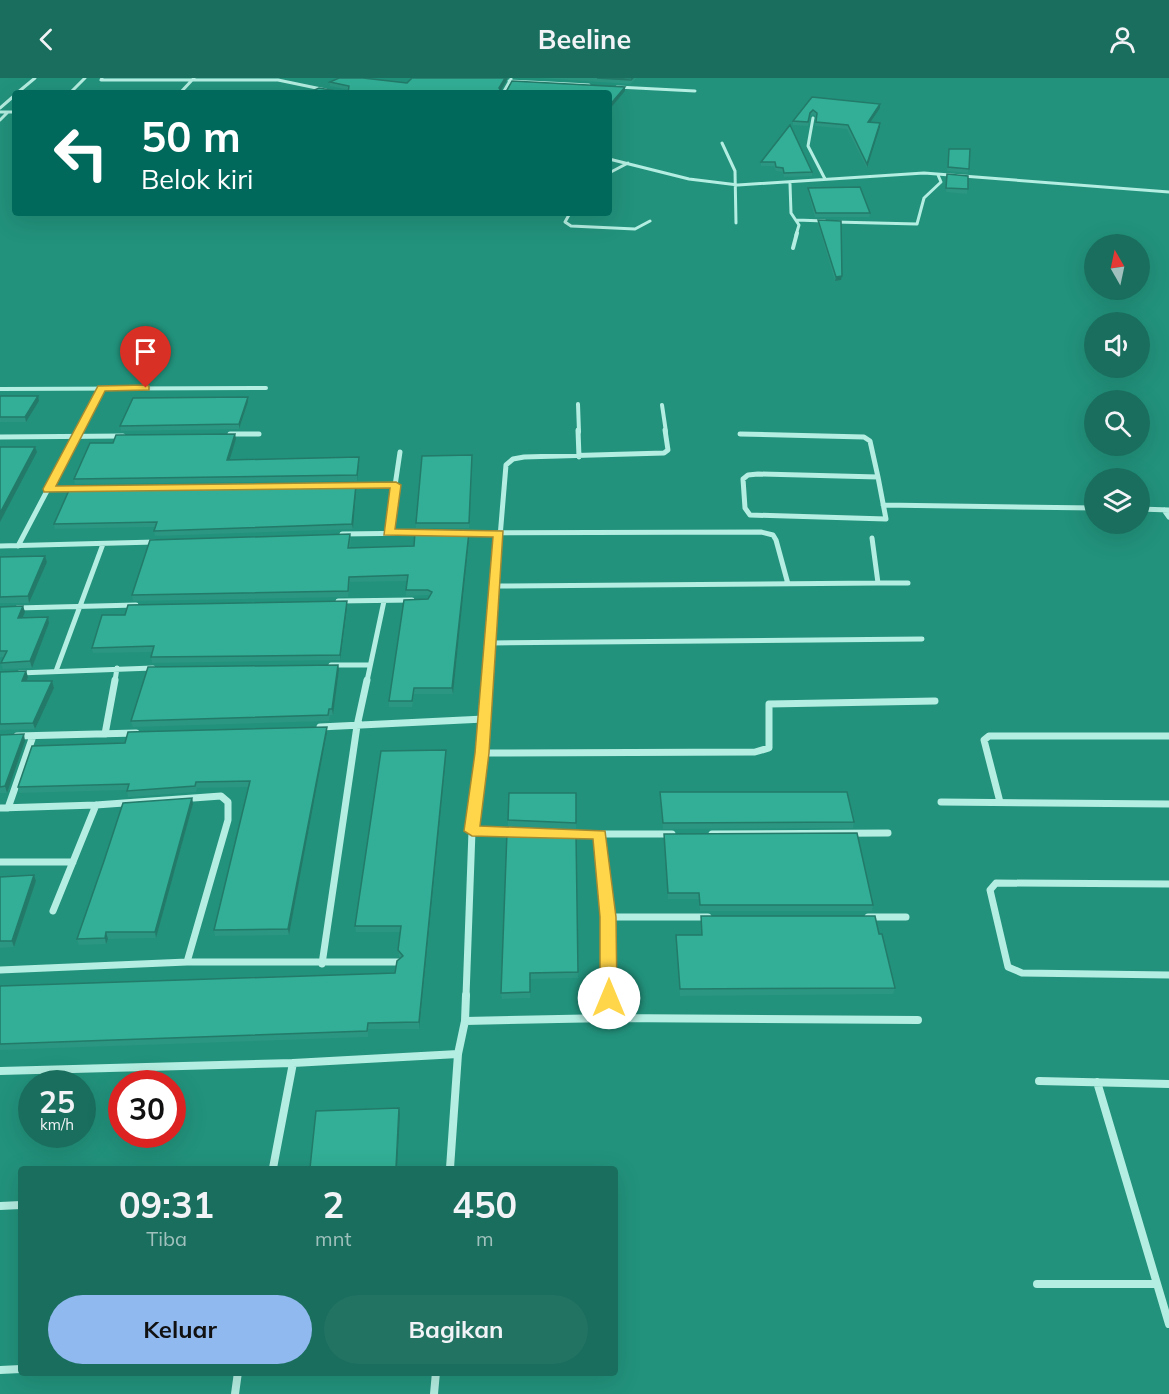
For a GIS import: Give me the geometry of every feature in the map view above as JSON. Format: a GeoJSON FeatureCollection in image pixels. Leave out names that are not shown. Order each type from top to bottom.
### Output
{"type":"FeatureCollection","features":[{"type":"Feature","properties":{"kind":"street"},"geometry":{"type":"LineString","coordinates":[[21,90],[35,78]]}},
{"type":"Feature","properties":{"kind":"street"},"geometry":{"type":"LineString","coordinates":[[73,90],[85,78]]}},
{"type":"Feature","properties":{"kind":"street"},"geometry":{"type":"LineString","coordinates":[[102,78],[100,80],[278,80],[329,90]]}},
{"type":"Feature","properties":{"kind":"street"},"geometry":{"type":"LineString","coordinates":[[178,78],[193,79]]}},
{"type":"Feature","properties":{"kind":"street"},"geometry":{"type":"LineString","coordinates":[[183,90],[193,79]]}},
{"type":"Feature","properties":{"kind":"street"},"geometry":{"type":"LineString","coordinates":[[510,80],[594,86]]}},
{"type":"Feature","properties":{"kind":"street"},"geometry":{"type":"LineString","coordinates":[[616,87],[695,91]]}},
{"type":"Feature","properties":{"kind":"street"},"geometry":{"type":"LineString","coordinates":[[0,110],[12,98]]}},
{"type":"Feature","properties":{"kind":"street"},"geometry":{"type":"LineString","coordinates":[[0,110],[12,112]]}},
{"type":"Feature","properties":{"kind":"street"},"geometry":{"type":"LineString","coordinates":[[0,120],[8,112]]}},
{"type":"Feature","properties":{"kind":"street"},"geometry":{"type":"LineString","coordinates":[[813,118],[808,146],[825,179]]}},
{"type":"Feature","properties":{"kind":"street"},"geometry":{"type":"LineString","coordinates":[[722,143],[733,157],[737,185],[736,223]]}},
{"type":"Feature","properties":{"kind":"street"},"geometry":{"type":"LineString","coordinates":[[612,160],[682,178],[737,185],[790,184],[892,174],[938,175],[1169,192]]}},
{"type":"Feature","properties":{"kind":"street"},"geometry":{"type":"LineString","coordinates":[[612,172],[629,163]]}},
{"type":"Feature","properties":{"kind":"street"},"geometry":{"type":"LineString","coordinates":[[796,220],[917,224],[920,220],[919,206],[930,190],[940,182],[938,175]]}},
{"type":"Feature","properties":{"kind":"street"},"geometry":{"type":"LineString","coordinates":[[790,184],[791,213],[799,225],[793,248]]}},
{"type":"Feature","properties":{"kind":"street"},"geometry":{"type":"LineString","coordinates":[[568,216],[565,222],[571,226],[635,229],[650,222]]}},
{"type":"Feature","properties":{"kind":"street"},"geometry":{"type":"LineString","coordinates":[[0,389],[255,386],[266,388]]}},
{"type":"Feature","properties":{"kind":"street"},"geometry":{"type":"LineString","coordinates":[[18,546],[101,388]]}},
{"type":"Feature","properties":{"kind":"street"},"geometry":{"type":"LineString","coordinates":[[578,404],[579,457]]}},
{"type":"Feature","properties":{"kind":"street"},"geometry":{"type":"LineString","coordinates":[[450,1166],[458,1054],[465,1021],[472,831],[482,753],[506,465],[513,459],[524,457],[664,453],[668,450],[662,405]]}},
{"type":"Feature","properties":{"kind":"street"},"geometry":{"type":"LineString","coordinates":[[225,434],[259,434]]}},
{"type":"Feature","properties":{"kind":"street"},"geometry":{"type":"LineString","coordinates":[[740,434],[864,437],[870,441],[878,477],[886,519],[763,518],[750,515],[745,508],[743,479],[747,475],[878,477]]}},
{"type":"Feature","properties":{"kind":"street"},"geometry":{"type":"LineString","coordinates":[[0,437],[134,435]]}},
{"type":"Feature","properties":{"kind":"street"},"geometry":{"type":"LineString","coordinates":[[388,533],[400,452]]}},
{"type":"Feature","properties":{"kind":"street"},"geometry":{"type":"LineString","coordinates":[[336,486],[396,485]]}},
{"type":"Feature","properties":{"kind":"street"},"geometry":{"type":"LineString","coordinates":[[48,489],[84,489]]}},
{"type":"Feature","properties":{"kind":"street"},"geometry":{"type":"LineString","coordinates":[[883,505],[1084,508]]}},
{"type":"Feature","properties":{"kind":"street"},"geometry":{"type":"LineString","coordinates":[[1150,509],[1167,510],[1169,517]]}},
{"type":"Feature","properties":{"kind":"street"},"geometry":{"type":"LineString","coordinates":[[455,533],[761,532],[772,535],[776,540],[788,584]]}},
{"type":"Feature","properties":{"kind":"street"},"geometry":{"type":"LineString","coordinates":[[329,535],[433,533]]}},
{"type":"Feature","properties":{"kind":"street"},"geometry":{"type":"LineString","coordinates":[[872,538],[878,583]]}},
{"type":"Feature","properties":{"kind":"street"},"geometry":{"type":"LineString","coordinates":[[0,546],[162,542]]}},
{"type":"Feature","properties":{"kind":"street"},"geometry":{"type":"LineString","coordinates":[[56,671],[103,544]]}},
{"type":"Feature","properties":{"kind":"street"},"geometry":{"type":"LineString","coordinates":[[497,586],[908,583]]}},
{"type":"Feature","properties":{"kind":"street"},"geometry":{"type":"LineString","coordinates":[[326,602],[417,600]]}},
{"type":"Feature","properties":{"kind":"street"},"geometry":{"type":"LineString","coordinates":[[322,964],[357,726],[384,601]]}},
{"type":"Feature","properties":{"kind":"street"},"geometry":{"type":"LineString","coordinates":[[11,608],[138,605]]}},
{"type":"Feature","properties":{"kind":"street"},"geometry":{"type":"LineString","coordinates":[[492,643],[922,639]]}},
{"type":"Feature","properties":{"kind":"street"},"geometry":{"type":"LineString","coordinates":[[324,665],[370,665]]}},
{"type":"Feature","properties":{"kind":"street"},"geometry":{"type":"LineString","coordinates":[[105,734],[117,668]]}},
{"type":"Feature","properties":{"kind":"street"},"geometry":{"type":"LineString","coordinates":[[11,673],[163,668]]}},
{"type":"Feature","properties":{"kind":"street"},"geometry":{"type":"LineString","coordinates":[[482,753],[754,752],[769,748],[767,711],[770,704],[778,702],[935,701]]}},
{"type":"Feature","properties":{"kind":"street"},"geometry":{"type":"LineString","coordinates":[[312,728],[484,719]]}},
{"type":"Feature","properties":{"kind":"street"},"geometry":{"type":"LineString","coordinates":[[11,736],[140,733]]}},
{"type":"Feature","properties":{"kind":"street"},"geometry":{"type":"LineString","coordinates":[[33,736],[4,808],[96,805],[208,795],[221,796],[228,802],[228,820],[187,962]]}},
{"type":"Feature","properties":{"kind":"street"},"geometry":{"type":"LineString","coordinates":[[1000,802],[984,740],[989,736],[1169,736]]}},
{"type":"Feature","properties":{"kind":"street"},"geometry":{"type":"LineString","coordinates":[[941,802],[1169,804]]}},
{"type":"Feature","properties":{"kind":"street"},"geometry":{"type":"LineString","coordinates":[[53,911],[96,805]]}},
{"type":"Feature","properties":{"kind":"street"},"geometry":{"type":"LineString","coordinates":[[472,831],[518,832]]}},
{"type":"Feature","properties":{"kind":"street"},"geometry":{"type":"LineString","coordinates":[[704,834],[888,832]]}},
{"type":"Feature","properties":{"kind":"street"},"geometry":{"type":"LineString","coordinates":[[565,834],[681,834]]}},
{"type":"Feature","properties":{"kind":"street"},"geometry":{"type":"LineString","coordinates":[[600,835],[608,917],[609,1018]]}},
{"type":"Feature","properties":{"kind":"street"},"geometry":{"type":"LineString","coordinates":[[0,862],[73,862]]}},
{"type":"Feature","properties":{"kind":"street"},"geometry":{"type":"LineString","coordinates":[[1169,884],[996,883],[990,890],[1004,958],[1008,967],[1022,973],[1169,975]]}},
{"type":"Feature","properties":{"kind":"street"},"geometry":{"type":"LineString","coordinates":[[608,917],[715,917]]}},
{"type":"Feature","properties":{"kind":"street"},"geometry":{"type":"LineString","coordinates":[[858,917],[906,917]]}},
{"type":"Feature","properties":{"kind":"street"},"geometry":{"type":"LineString","coordinates":[[0,970],[187,962],[322,964],[398,962]]}},
{"type":"Feature","properties":{"kind":"street"},"geometry":{"type":"LineString","coordinates":[[465,1021],[609,1018],[918,1020]]}},
{"type":"Feature","properties":{"kind":"street"},"geometry":{"type":"LineString","coordinates":[[0,1071],[293,1063],[458,1054]]}},
{"type":"Feature","properties":{"kind":"street"},"geometry":{"type":"LineString","coordinates":[[273,1166],[293,1063]]}},
{"type":"Feature","properties":{"kind":"street"},"geometry":{"type":"LineString","coordinates":[[1039,1082],[1169,1084]]}},
{"type":"Feature","properties":{"kind":"street"},"geometry":{"type":"LineString","coordinates":[[1097,1082],[1169,1324]]}},
{"type":"Feature","properties":{"kind":"street"},"geometry":{"type":"LineString","coordinates":[[0,1206],[18,1205]]}},
{"type":"Feature","properties":{"kind":"street"},"geometry":{"type":"LineString","coordinates":[[1037,1284],[1156,1284]]}},
{"type":"Feature","properties":{"kind":"street"},"geometry":{"type":"LineString","coordinates":[[0,1370],[18,1369]]}},
{"type":"Feature","properties":{"kind":"street"},"geometry":{"type":"LineString","coordinates":[[235,1394],[237,1376]]}},
{"type":"Feature","properties":{"kind":"street"},"geometry":{"type":"LineString","coordinates":[[434,1394],[436,1376]]}},
{"type":"Feature","properties":{"kind":"building"},"geometry":{"type":"Polygon","coordinates":[[[339,78],[407,83],[412,78],[505,78],[499,88],[500,90],[348,90],[349,86],[330,82],[339,78]]]}},
{"type":"Feature","properties":{"kind":"building"},"geometry":{"type":"Polygon","coordinates":[[[597,78],[633,78],[631,80],[597,78]]]}},
{"type":"Feature","properties":{"kind":"building"},"geometry":{"type":"Polygon","coordinates":[[[512,81],[625,87],[612,102],[612,90],[507,90],[512,81]]]}},
{"type":"Feature","properties":{"kind":"building"},"geometry":{"type":"Polygon","coordinates":[[[812,97],[880,104],[868,122],[880,123],[867,164],[848,125],[816,122],[817,113],[813,110],[808,122],[793,121],[812,97]]]}},
{"type":"Feature","properties":{"kind":"building"},"geometry":{"type":"Polygon","coordinates":[[[790,125],[812,172],[784,173],[783,168],[776,167],[775,162],[761,162],[790,125]]]}},
{"type":"Feature","properties":{"kind":"building"},"geometry":{"type":"Polygon","coordinates":[[[949,149],[970,149],[969,169],[948,167],[949,149]]]}},
{"type":"Feature","properties":{"kind":"building"},"geometry":{"type":"Polygon","coordinates":[[[947,174],[968,176],[968,189],[946,188],[947,174]]]}},
{"type":"Feature","properties":{"kind":"building"},"geometry":{"type":"Polygon","coordinates":[[[860,187],[870,213],[816,213],[808,188],[860,187]]]}},
{"type":"Feature","properties":{"kind":"building"},"geometry":{"type":"Polygon","coordinates":[[[818,220],[841,221],[842,276],[836,277],[818,220]]]}},
{"type":"Feature","properties":{"kind":"building"},"geometry":{"type":"Polygon","coordinates":[[[0,396],[38,396],[25,417],[0,417],[0,396]]]}},
{"type":"Feature","properties":{"kind":"building"},"geometry":{"type":"Polygon","coordinates":[[[248,397],[239,424],[120,426],[133,398],[248,397]]]}},
{"type":"Feature","properties":{"kind":"building"},"geometry":{"type":"Polygon","coordinates":[[[235,434],[227,460],[359,457],[357,475],[74,479],[90,443],[113,443],[116,435],[235,434]]]}},
{"type":"Feature","properties":{"kind":"building"},"geometry":{"type":"Polygon","coordinates":[[[0,447],[35,447],[0,513],[0,447]]]}},
{"type":"Feature","properties":{"kind":"building"},"geometry":{"type":"Polygon","coordinates":[[[472,455],[469,523],[416,523],[422,456],[472,455]]]}},
{"type":"Feature","properties":{"kind":"building"},"geometry":{"type":"Polygon","coordinates":[[[356,485],[352,524],[154,531],[157,522],[54,524],[70,488],[356,485]]]}},
{"type":"Feature","properties":{"kind":"building"},"geometry":{"type":"Polygon","coordinates":[[[415,532],[469,532],[452,688],[414,688],[412,701],[389,701],[404,600],[428,599],[432,592],[406,590],[408,575],[349,577],[348,591],[132,595],[150,540],[350,534],[348,548],[414,546],[415,532]]]}},
{"type":"Feature","properties":{"kind":"building"},"geometry":{"type":"Polygon","coordinates":[[[45,556],[28,596],[0,597],[0,557],[45,556]]]}},
{"type":"Feature","properties":{"kind":"building"},"geometry":{"type":"Polygon","coordinates":[[[347,601],[340,655],[151,657],[154,646],[92,648],[102,615],[125,615],[128,605],[347,601]]]}},
{"type":"Feature","properties":{"kind":"building"},"geometry":{"type":"Polygon","coordinates":[[[23,606],[18,618],[48,617],[30,661],[1,663],[7,651],[0,651],[0,607],[23,606]]]}},
{"type":"Feature","properties":{"kind":"building"},"geometry":{"type":"Polygon","coordinates":[[[338,665],[332,709],[329,709],[328,715],[131,721],[148,667],[338,665]]]}},
{"type":"Feature","properties":{"kind":"building"},"geometry":{"type":"Polygon","coordinates":[[[26,671],[22,681],[52,681],[33,723],[0,724],[0,672],[26,671]]]}},
{"type":"Feature","properties":{"kind":"building"},"geometry":{"type":"Polygon","coordinates":[[[327,727],[288,929],[214,930],[250,781],[196,782],[195,786],[127,791],[129,784],[18,787],[32,746],[125,743],[128,732],[327,727]]]}},
{"type":"Feature","properties":{"kind":"building"},"geometry":{"type":"Polygon","coordinates":[[[24,734],[5,786],[0,787],[0,735],[24,734]]]}},
{"type":"Feature","properties":{"kind":"building"},"geometry":{"type":"Polygon","coordinates":[[[446,750],[419,1022],[368,1023],[367,1031],[0,1044],[0,986],[395,973],[397,961],[403,956],[398,950],[401,926],[355,926],[381,751],[446,750]]]}},
{"type":"Feature","properties":{"kind":"building"},"geometry":{"type":"Polygon","coordinates":[[[660,792],[847,792],[854,822],[663,823],[660,792]]]}},
{"type":"Feature","properties":{"kind":"building"},"geometry":{"type":"Polygon","coordinates":[[[509,793],[576,793],[576,823],[508,820],[509,793]]]}},
{"type":"Feature","properties":{"kind":"building"},"geometry":{"type":"Polygon","coordinates":[[[192,798],[155,932],[106,932],[105,938],[77,939],[123,803],[192,798]]]}},
{"type":"Feature","properties":{"kind":"building"},"geometry":{"type":"Polygon","coordinates":[[[507,832],[576,834],[578,972],[530,973],[530,992],[501,993],[507,832]]]}},
{"type":"Feature","properties":{"kind":"building"},"geometry":{"type":"Polygon","coordinates":[[[857,833],[873,905],[700,905],[699,893],[668,893],[664,834],[857,833]]]}},
{"type":"Feature","properties":{"kind":"building"},"geometry":{"type":"Polygon","coordinates":[[[34,875],[12,941],[0,941],[0,877],[34,875]]]}},
{"type":"Feature","properties":{"kind":"building"},"geometry":{"type":"Polygon","coordinates":[[[701,916],[875,916],[879,934],[882,934],[895,988],[680,989],[676,935],[702,935],[701,916]]]}},
{"type":"Feature","properties":{"kind":"building"},"geometry":{"type":"Polygon","coordinates":[[[399,1108],[396,1166],[310,1166],[316,1111],[399,1108]]]}},
{"type":"Feature","properties":{"kind":"route"},"geometry":{"type":"LineString","coordinates":[[146,388],[101,388],[48,489],[396,485],[388,533],[499,533],[492,643],[472,831],[600,835],[608,917],[609,998]]}}]}
